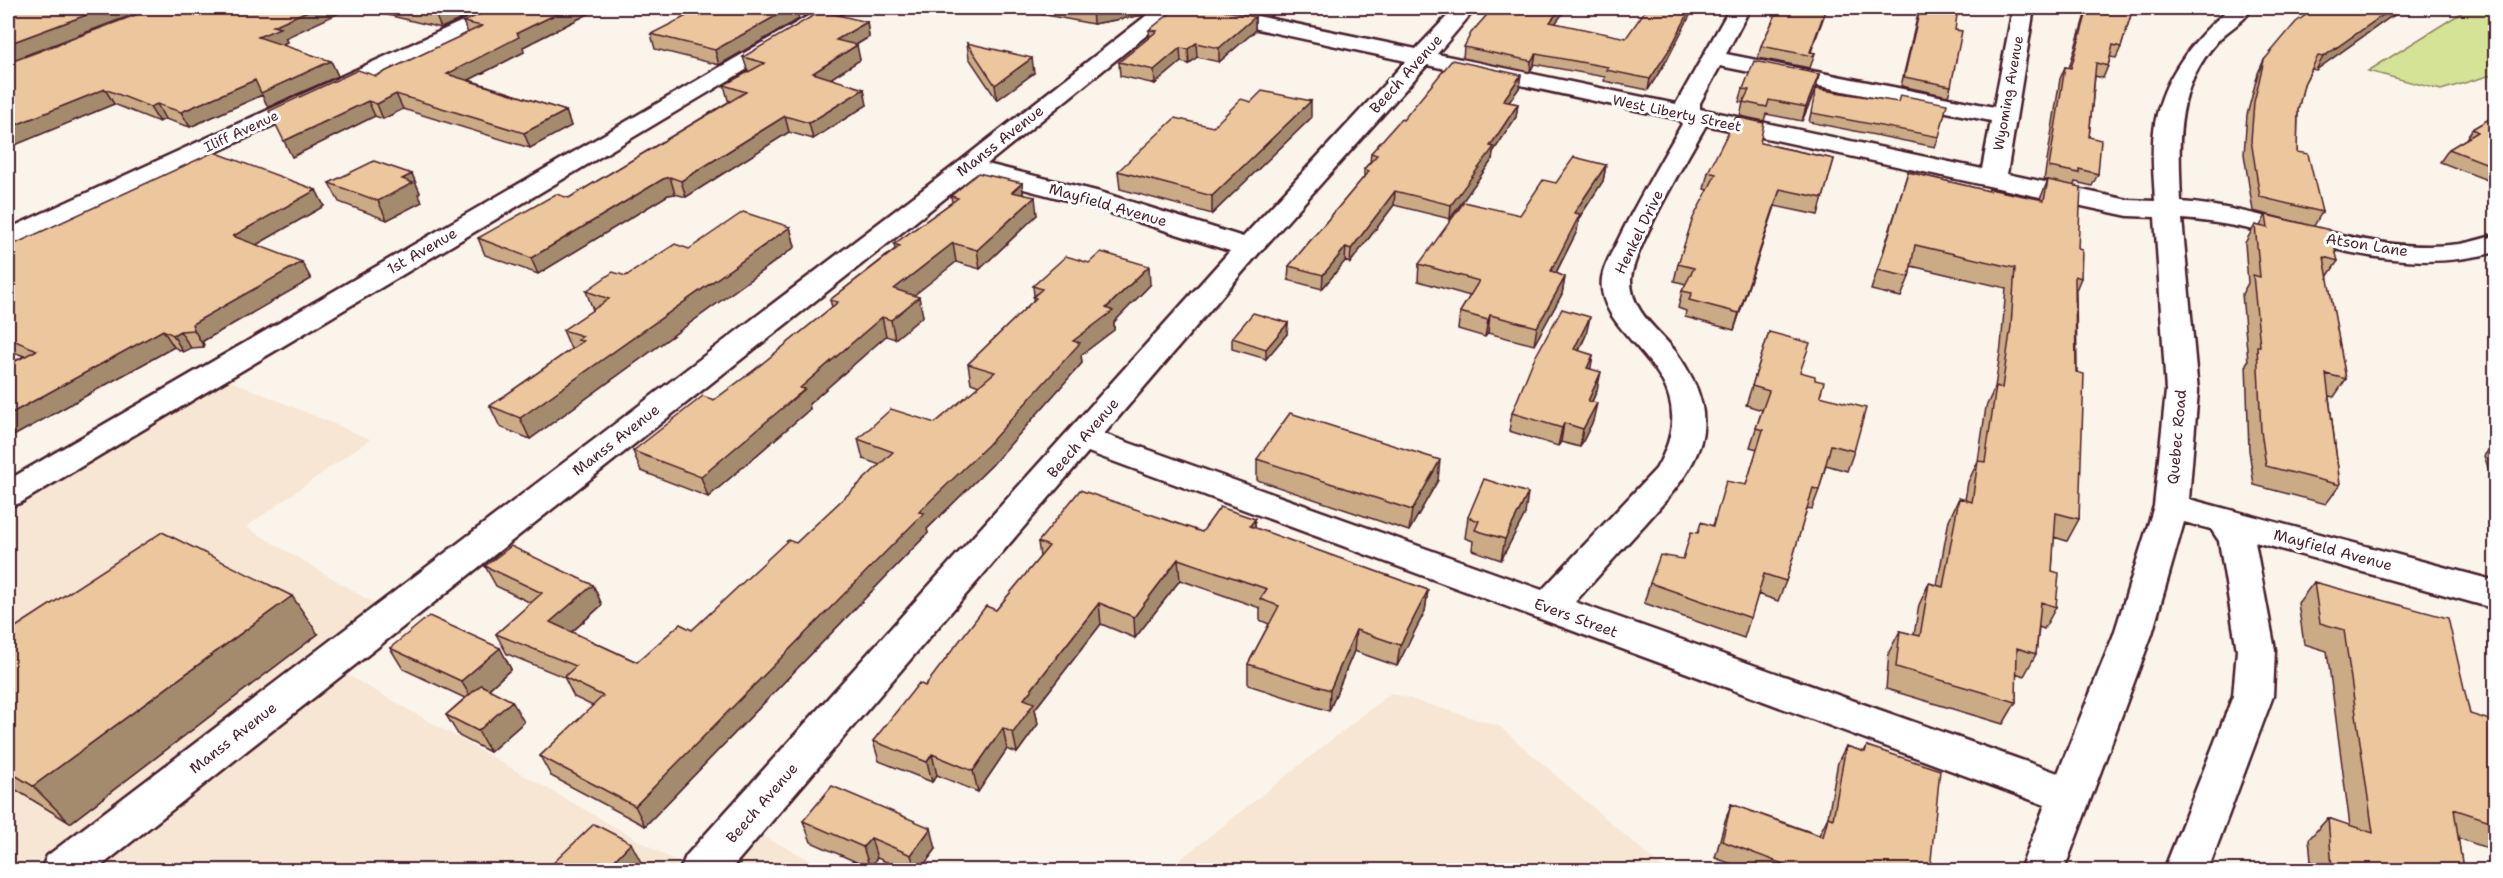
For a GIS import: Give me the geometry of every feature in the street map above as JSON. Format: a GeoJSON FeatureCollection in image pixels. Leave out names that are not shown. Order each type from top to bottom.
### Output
{"type":"FeatureCollection","features":[{"type":"Feature","properties":{"kind":"street","name":"Iliff Avenue"},"geometry":{"type":"LineString","coordinates":[[8,239],[507,8]]}},
{"type":"Feature","properties":{"kind":"street","name":"1st Avenue"},"geometry":{"type":"LineString","coordinates":[[8,495],[836,8]]}},
{"type":"Feature","properties":{"kind":"street","name":"Manss Avenue"},"geometry":{"type":"LineString","coordinates":[[63,870],[968,167],[1168,8]]}},
{"type":"Feature","properties":{"kind":"street","name":"West Liberty Street"},"geometry":{"type":"LineString","coordinates":[[1188,8],[2128,208],[2168,211]]}},
{"type":"Feature","properties":{"kind":"street","name":"Beech Avenue"},"geometry":{"type":"LineString","coordinates":[[702,870],[1248,248],[1466,8]]}},
{"type":"Feature","properties":{"kind":"street"},"geometry":{"type":"LineString","coordinates":[[1688,116],[1686,109],[1688,103],[1740,8]]}},
{"type":"Feature","properties":{"kind":"street","name":"Wyoming Avenue"},"geometry":{"type":"LineString","coordinates":[[1993,179],[2024,8]]}},
{"type":"Feature","properties":{"kind":"street","name":"Quebec Road"},"geometry":{"type":"LineString","coordinates":[[2042,870],[2133,634],[2171,506],[2182,391],[2168,211],[2166,132],[2173,98],[2187,68],[2208,38],[2242,8]]}},
{"type":"Feature","properties":{"kind":"street"},"geometry":{"type":"LineString","coordinates":[[1713,58],[2004,116]]}},
{"type":"Feature","properties":{"kind":"street","name":"Henkel Drive"},"geometry":{"type":"LineString","coordinates":[[1548,608],[1668,477],[1681,458],[1688,437],[1688,405],[1676,375],[1662,355],[1632,324],[1620,302],[1616,280],[1616,273],[1694,124],[1688,116]]}},
{"type":"Feature","properties":{"kind":"street","name":"Mayfield Avenue"},"geometry":{"type":"LineString","coordinates":[[968,167],[1091,198],[1248,248]]}},
{"type":"Feature","properties":{"kind":"street","name":"Atson Lane"},"geometry":{"type":"LineString","coordinates":[[2168,211],[2196,212],[2400,252],[2458,253],[2496,243]]}},
{"type":"Feature","properties":{"kind":"street","name":"Evers Street"},"geometry":{"type":"LineString","coordinates":[[1083,438],[2070,796]]}},
{"type":"Feature","properties":{"kind":"street","name":"Mayfield Avenue"},"geometry":{"type":"LineString","coordinates":[[2171,506],[2496,595]]}},
{"type":"Feature","properties":{"kind":"street"},"geometry":{"type":"LineString","coordinates":[[2186,870],[2253,696],[2256,650],[2237,540],[2224,521]]}},
{"type":"Feature","properties":{"kind":"shaded area"},"geometry":{"type":"Polygon","coordinates":[[[214,374],[370,439],[246,527],[392,614],[328,664],[691,870],[8,870],[8,495],[214,374]]]}},
{"type":"Feature","properties":{"kind":"shaded area"},"geometry":{"type":"Polygon","coordinates":[[[1391,693],[1499,726],[1665,870],[1167,870],[1391,693]]]}},
{"type":"Feature","properties":{"kind":"shaded area"},"geometry":{"type":"Polygon","coordinates":[[[741,825],[830,870],[702,870],[741,825]]]}},
{"type":"Feature","properties":{"kind":"green space"},"geometry":{"type":"Polygon","coordinates":[[[2469,8],[2495,8],[2495,74],[2441,90],[2368,71],[2469,8]]]}},
{"type":"Feature","properties":{"kind":"building"},"geometry":{"type":"Polygon","coordinates":[[[8,8],[105,8],[8,44],[8,8]]]}},
{"type":"Feature","properties":{"kind":"building"},"geometry":{"type":"Polygon","coordinates":[[[154,8],[314,8],[273,26],[280,28],[258,37],[331,61],[261,93],[255,80],[181,112],[157,104],[150,107],[105,89],[8,128],[8,63],[154,8]]]}},
{"type":"Feature","properties":{"kind":"building"},"geometry":{"type":"Polygon","coordinates":[[[408,8],[451,8],[435,14],[408,8]]]}},
{"type":"Feature","properties":{"kind":"building"},"geometry":{"type":"Polygon","coordinates":[[[494,8],[569,8],[517,33],[519,37],[447,74],[566,111],[524,133],[396,94],[377,104],[368,101],[284,141],[269,111],[358,70],[376,76],[482,26],[463,22],[494,8]]]}},
{"type":"Feature","properties":{"kind":"building"},"geometry":{"type":"Polygon","coordinates":[[[702,8],[790,8],[715,50],[651,34],[702,8]]]}},
{"type":"Feature","properties":{"kind":"building"},"geometry":{"type":"Polygon","coordinates":[[[1177,8],[1212,8],[1255,17],[1219,48],[1196,43],[1188,49],[1180,48],[1154,70],[1119,62],[1157,31],[1149,30],[1177,8]]]}},
{"type":"Feature","properties":{"kind":"building"},"geometry":{"type":"Polygon","coordinates":[[[1493,8],[1561,8],[1550,22],[1626,38],[1647,8],[1691,8],[1671,47],[1650,79],[1606,70],[1608,67],[1536,54],[1531,61],[1464,47],[1471,33],[1493,8]]]}},
{"type":"Feature","properties":{"kind":"building"},"geometry":{"type":"Polygon","coordinates":[[[1779,8],[1826,8],[1810,52],[1815,53],[1813,56],[1761,46],[1779,8]]]}},
{"type":"Feature","properties":{"kind":"building"},"geometry":{"type":"Polygon","coordinates":[[[2088,8],[2133,8],[2121,47],[2113,45],[2108,66],[2096,63],[2089,137],[2101,140],[2098,174],[2079,169],[2079,173],[2049,167],[2065,67],[2071,68],[2088,8]]]}},
{"type":"Feature","properties":{"kind":"building"},"geometry":{"type":"Polygon","coordinates":[[[2316,8],[2393,8],[2323,57],[2318,56],[2304,84],[2298,110],[2297,152],[2308,154],[2322,212],[2260,197],[2251,140],[2254,102],[2264,60],[2296,22],[2316,8]]]}},
{"type":"Feature","properties":{"kind":"building"},"geometry":{"type":"Polygon","coordinates":[[[1920,9],[1957,15],[1955,30],[1962,31],[1951,86],[1904,77],[1920,9]]]}},
{"type":"Feature","properties":{"kind":"building"},"geometry":{"type":"Polygon","coordinates":[[[821,11],[867,22],[836,40],[857,45],[813,73],[864,89],[809,123],[785,116],[681,181],[670,177],[663,179],[531,258],[478,238],[556,194],[569,198],[746,92],[724,85],[765,63],[743,57],[821,11]]]}},
{"type":"Feature","properties":{"kind":"building"},"geometry":{"type":"Polygon","coordinates":[[[967,43],[1032,58],[995,85],[967,43]]]}},
{"type":"Feature","properties":{"kind":"building"},"geometry":{"type":"Polygon","coordinates":[[[1452,60],[1521,75],[1503,101],[1518,104],[1490,146],[1494,147],[1451,205],[1395,191],[1351,249],[1346,247],[1323,275],[1289,266],[1369,171],[1364,169],[1377,155],[1371,153],[1401,119],[1403,120],[1452,60]]]}},
{"type":"Feature","properties":{"kind":"building"},"geometry":{"type":"Polygon","coordinates":[[[1754,61],[1819,74],[1806,107],[1769,100],[1767,107],[1743,102],[1749,90],[1743,89],[1754,61]]]}},
{"type":"Feature","properties":{"kind":"building"},"geometry":{"type":"Polygon","coordinates":[[[1816,89],[1898,102],[1900,95],[1947,104],[1939,137],[1812,113],[1816,89]]]}},
{"type":"Feature","properties":{"kind":"building"},"geometry":{"type":"Polygon","coordinates":[[[1262,91],[1311,101],[1212,196],[1118,171],[1175,118],[1213,127],[1241,99],[1251,102],[1262,91]]]}},
{"type":"Feature","properties":{"kind":"building"},"geometry":{"type":"Polygon","coordinates":[[[2496,115],[2496,167],[2449,149],[2478,132],[2472,129],[2496,115]]]}},
{"type":"Feature","properties":{"kind":"building"},"geometry":{"type":"Polygon","coordinates":[[[1736,117],[1764,123],[1760,143],[1834,159],[1823,198],[1780,189],[1739,313],[1689,300],[1692,293],[1682,291],[1694,268],[1678,264],[1693,218],[1716,174],[1708,172],[1736,117]]]}},
{"type":"Feature","properties":{"kind":"building"},"geometry":{"type":"Polygon","coordinates":[[[214,152],[316,190],[233,236],[302,262],[192,324],[194,330],[180,331],[173,335],[163,330],[8,415],[8,365],[37,350],[8,338],[8,247],[214,152]]]}},
{"type":"Feature","properties":{"kind":"building"},"geometry":{"type":"Polygon","coordinates":[[[1574,157],[1606,165],[1574,213],[1580,214],[1551,271],[1565,277],[1537,327],[1490,315],[1488,320],[1460,312],[1479,281],[1419,264],[1464,202],[1520,215],[1543,180],[1556,183],[1574,157]]]}},
{"type":"Feature","properties":{"kind":"building"},"geometry":{"type":"Polygon","coordinates":[[[374,161],[412,174],[402,179],[413,183],[378,201],[329,183],[374,161]]]}},
{"type":"Feature","properties":{"kind":"building"},"geometry":{"type":"Polygon","coordinates":[[[1908,172],[1989,191],[1989,189],[2044,200],[2048,180],[2081,187],[2078,249],[2082,250],[2081,278],[2075,276],[2076,372],[2084,374],[2079,519],[2056,513],[2052,571],[2059,573],[2056,607],[2041,602],[2036,654],[2017,648],[2016,702],[1896,667],[1900,631],[1920,636],[1929,583],[1943,587],[1959,498],[1972,502],[1978,461],[1985,462],[1996,386],[2002,388],[2011,326],[2015,268],[1915,245],[1909,277],[1878,270],[1908,172]]]}},
{"type":"Feature","properties":{"kind":"building"},"geometry":{"type":"Polygon","coordinates":[[[978,173],[1022,183],[1012,192],[1035,197],[977,250],[953,243],[894,289],[919,297],[891,320],[882,317],[800,388],[805,389],[701,477],[633,451],[703,396],[714,400],[753,371],[838,302],[830,300],[900,246],[894,244],[958,198],[951,196],[978,173]]]}},
{"type":"Feature","properties":{"kind":"building"},"geometry":{"type":"Polygon","coordinates":[[[743,212],[790,227],[520,418],[490,406],[583,341],[578,340],[583,336],[563,330],[609,299],[586,291],[613,272],[626,276],[675,244],[689,249],[743,212]]]}},
{"type":"Feature","properties":{"kind":"building"},"geometry":{"type":"Polygon","coordinates":[[[2266,215],[2330,230],[2338,261],[2324,257],[2346,379],[2326,374],[2340,485],[2266,466],[2261,431],[2257,346],[2260,346],[2253,275],[2260,277],[2255,225],[2268,228],[2266,215]]]}},
{"type":"Feature","properties":{"kind":"building"},"geometry":{"type":"Polygon","coordinates":[[[1101,252],[1149,266],[1106,308],[1113,311],[1073,341],[1080,343],[988,445],[919,512],[924,513],[635,806],[540,756],[603,696],[564,677],[576,666],[496,634],[542,593],[485,566],[511,546],[593,585],[550,622],[637,662],[680,624],[692,630],[788,540],[796,543],[893,452],[858,439],[891,409],[935,423],[995,372],[968,364],[1036,298],[1033,297],[1042,289],[1033,286],[1066,256],[1089,263],[1101,252]]]}},
{"type":"Feature","properties":{"kind":"building"},"geometry":{"type":"Polygon","coordinates":[[[1562,309],[1590,317],[1574,349],[1593,355],[1587,368],[1601,372],[1588,401],[1597,403],[1583,429],[1564,423],[1562,428],[1512,413],[1533,361],[1562,309]]]}},
{"type":"Feature","properties":{"kind":"building"},"geometry":{"type":"Polygon","coordinates":[[[1253,313],[1288,323],[1266,349],[1232,338],[1253,313]]]}},
{"type":"Feature","properties":{"kind":"building"},"geometry":{"type":"Polygon","coordinates":[[[1769,332],[1810,343],[1800,372],[1815,376],[1815,380],[1824,382],[1820,396],[1866,408],[1854,451],[1831,445],[1819,490],[1813,488],[1786,581],[1764,574],[1751,618],[1650,583],[1660,555],[1683,559],[1691,532],[1698,533],[1701,522],[1713,526],[1726,481],[1746,485],[1763,430],[1756,428],[1769,391],[1752,386],[1769,332]]]}},
{"type":"Feature","properties":{"kind":"building"},"geometry":{"type":"Polygon","coordinates":[[[1290,413],[1440,460],[1412,510],[1257,459],[1290,413]]]}},
{"type":"Feature","properties":{"kind":"building"},"geometry":{"type":"Polygon","coordinates":[[[1484,479],[1528,493],[1505,539],[1475,530],[1479,521],[1468,517],[1484,479]]]}},
{"type":"Feature","properties":{"kind":"building"},"geometry":{"type":"Polygon","coordinates":[[[1080,490],[1202,532],[1220,507],[1255,519],[1250,526],[1428,590],[1400,645],[1356,630],[1330,690],[1248,664],[1279,606],[1260,599],[1267,589],[1178,559],[1134,617],[1099,603],[1024,699],[1034,703],[1013,733],[1003,728],[973,771],[932,754],[927,762],[873,741],[919,683],[925,686],[986,606],[996,610],[1049,546],[1038,542],[1080,490]]]}},
{"type":"Feature","properties":{"kind":"building"},"geometry":{"type":"Polygon","coordinates":[[[162,532],[292,596],[33,786],[8,771],[8,632],[162,532]]]}},
{"type":"Feature","properties":{"kind":"building"},"geometry":{"type":"Polygon","coordinates":[[[2314,582],[2448,618],[2470,714],[2493,721],[2496,733],[2496,823],[2454,809],[2463,870],[2311,870],[2310,861],[2332,868],[2328,818],[2373,833],[2344,630],[2320,623],[2314,582]]]}},
{"type":"Feature","properties":{"kind":"building"},"geometry":{"type":"Polygon","coordinates":[[[429,616],[500,648],[461,681],[390,648],[429,616]]]}},
{"type":"Feature","properties":{"kind":"building"},"geometry":{"type":"Polygon","coordinates":[[[481,685],[512,701],[478,731],[446,715],[481,685]]]}},
{"type":"Feature","properties":{"kind":"building"},"geometry":{"type":"Polygon","coordinates":[[[1846,746],[1865,752],[1867,746],[1940,770],[1930,870],[1799,870],[1722,841],[1731,804],[1823,837],[1828,817],[1833,819],[1846,746]]]}},
{"type":"Feature","properties":{"kind":"building"},"geometry":{"type":"Polygon","coordinates":[[[832,786],[931,828],[911,855],[871,838],[863,847],[803,821],[832,786]]]}},
{"type":"Feature","properties":{"kind":"building"},"geometry":{"type":"Polygon","coordinates":[[[594,824],[631,843],[605,870],[546,870],[594,824]]]}}]}
